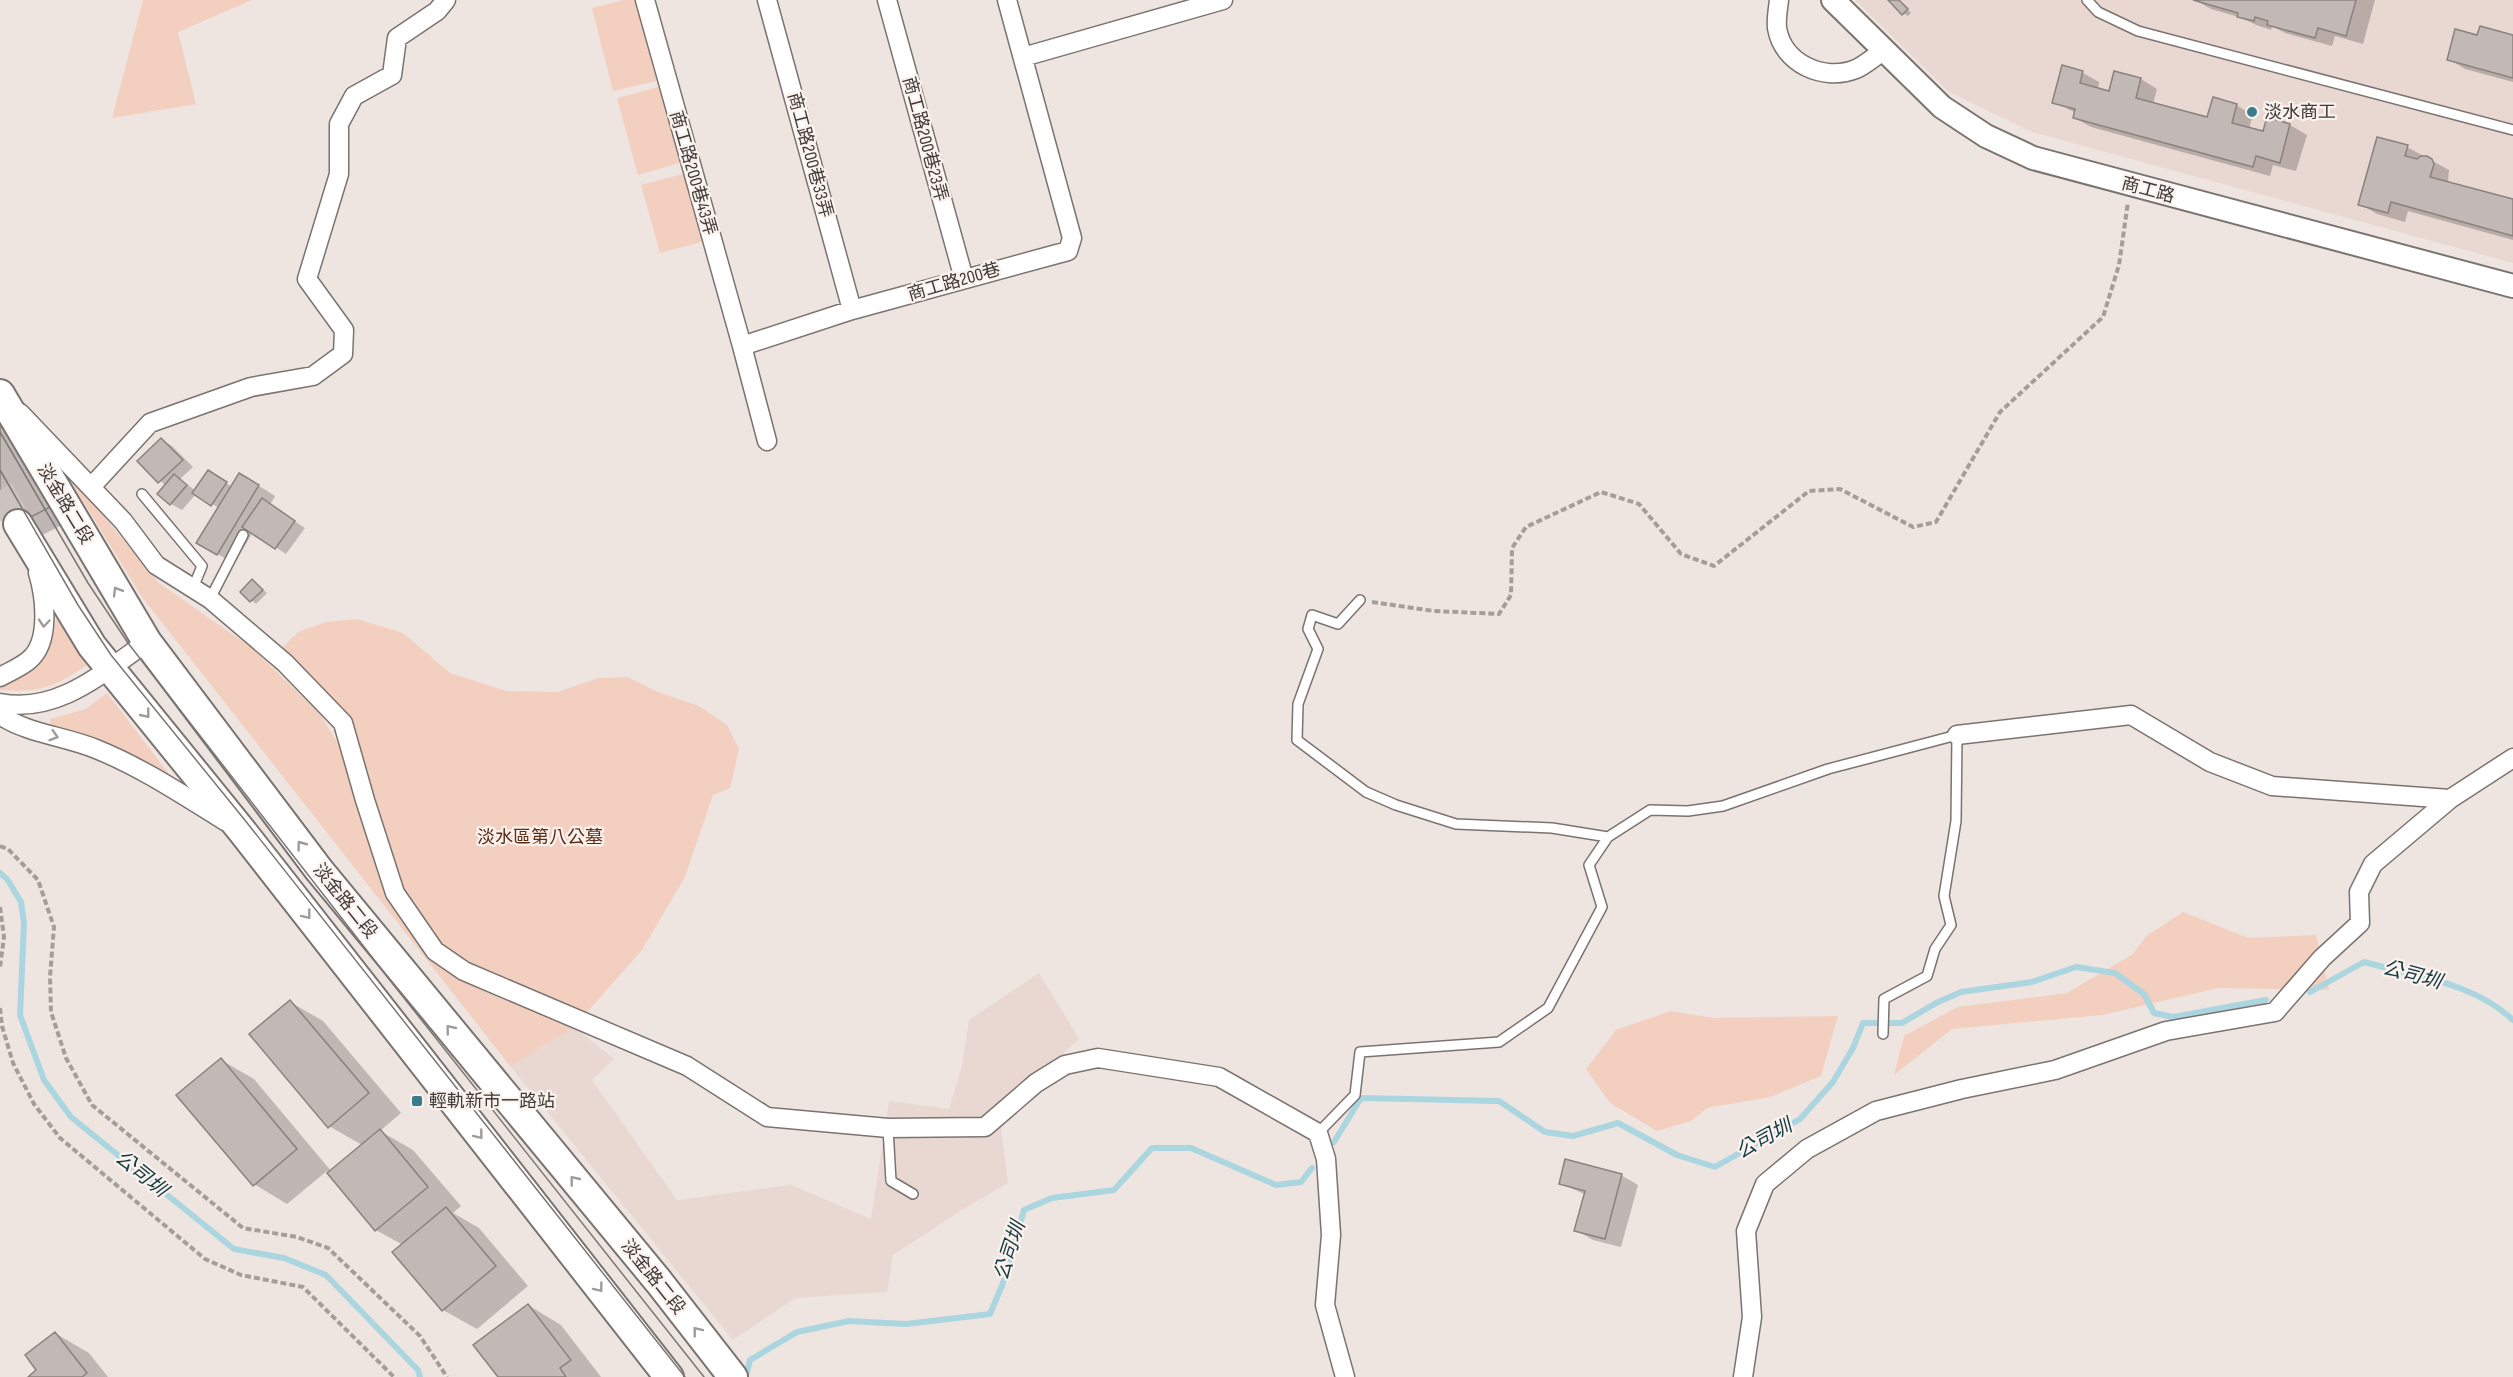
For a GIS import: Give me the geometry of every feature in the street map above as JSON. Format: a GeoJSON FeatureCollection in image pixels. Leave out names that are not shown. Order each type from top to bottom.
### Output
{"type":"FeatureCollection","features":[{"type":"Feature","properties":{"kind":"main road","name":"淡金路二段"},"geometry":{"type":"LineString","coordinates":[[0,394],[147,642],[319,870],[659,1282],[733,1377]]}},
{"type":"Feature","properties":{"kind":"main road","name":"淡金路二段"},"geometry":{"type":"LineString","coordinates":[[24,535],[92,646],[242,831],[669,1377]]}},
{"type":"Feature","properties":{"kind":"street"},"geometry":{"type":"LineString","coordinates":[[91,487],[150,423],[251,387],[314,376],[343,354],[344,330],[307,279],[339,174],[339,124],[354,96],[392,75],[397,38],[437,11],[446,0]]}},
{"type":"Feature","properties":{"kind":"street","name":"商工路200巷43弄"},"geometry":{"type":"LineString","coordinates":[[645,0],[742,346]]}},
{"type":"Feature","properties":{"kind":"street","name":"商工路200巷33弄"},"geometry":{"type":"LineString","coordinates":[[767,0],[852,310]]}},
{"type":"Feature","properties":{"kind":"street","name":"商工路200巷23弄"},"geometry":{"type":"LineString","coordinates":[[887,0],[964,279]]}},
{"type":"Feature","properties":{"kind":"street","name":"商工路200巷"},"geometry":{"type":"LineString","coordinates":[[742,346],[852,310],[1068,251],[1072,243],[1007,0]]}},
{"type":"Feature","properties":{"kind":"street"},"geometry":{"type":"LineString","coordinates":[[1023,57],[1223,0]]}},
{"type":"Feature","properties":{"kind":"street"},"geometry":{"type":"LineString","coordinates":[[1779,0],[1778,28],[1789,54],[1808,68],[1833,75],[1857,69],[1883,51]]}},
{"type":"Feature","properties":{"kind":"street","name":"商工路"},"geometry":{"type":"LineString","coordinates":[[1836,1],[1883,51],[1942,107],[1986,136],[2033,158],[2513,286]]}},
{"type":"Feature","properties":{"kind":"street"},"geometry":{"type":"LineString","coordinates":[[742,346],[767,441]]}},
{"type":"Feature","properties":{"kind":"street"},"geometry":{"type":"LineString","coordinates":[[0,394],[44,436],[123,521],[156,565],[210,600],[285,663],[344,723],[365,800],[395,893],[435,951],[464,971],[687,1066],[767,1117],[888,1128],[985,1127],[1036,1083],[1065,1065],[1098,1058],[1219,1077],[1318,1133],[1326,1159],[1331,1235],[1325,1305],[1345,1377]]}},
{"type":"Feature","properties":{"kind":"street"},"geometry":{"type":"LineString","coordinates":[[0,677],[31,660],[44,628],[44,593],[24,535]]}},
{"type":"Feature","properties":{"kind":"street"},"geometry":{"type":"LineString","coordinates":[[0,703],[19,706],[58,699],[86,684],[147,642]]}},
{"type":"Feature","properties":{"kind":"street"},"geometry":{"type":"LineString","coordinates":[[0,715],[13,723],[95,748],[163,783],[242,831]]}},
{"type":"Feature","properties":{"kind":"street"},"geometry":{"type":"LineString","coordinates":[[1957,735],[2131,715],[2210,762],[2272,786],[2450,799]]}},
{"type":"Feature","properties":{"kind":"street"},"geometry":{"type":"LineString","coordinates":[[1743,1377],[1752,1317],[1746,1231],[1766,1184],[1807,1149],[1876,1112],[1962,1089],[2055,1070],[2166,1031],[2276,1012],[2322,958],[2360,923],[2359,892],[2373,864],[2450,799],[2513,758]]}},
{"type":"Feature","properties":{"kind":"lane"},"geometry":{"type":"LineString","coordinates":[[2087,0],[2098,12],[2138,31],[2513,130]]}},
{"type":"Feature","properties":{"kind":"lane"},"geometry":{"type":"LineString","coordinates":[[142,494],[202,566],[193,588]]}},
{"type":"Feature","properties":{"kind":"lane"},"geometry":{"type":"LineString","coordinates":[[210,600],[243,535]]}},
{"type":"Feature","properties":{"kind":"lane"},"geometry":{"type":"LineString","coordinates":[[1360,600],[1338,624],[1312,615],[1308,629],[1318,649],[1298,705],[1298,740],[1366,792],[1396,805],[1456,824],[1552,828],[1608,837]]}},
{"type":"Feature","properties":{"kind":"lane"},"geometry":{"type":"LineString","coordinates":[[1318,1133],[1355,1095],[1360,1052],[1499,1042],[1548,1008],[1602,907],[1589,865],[1608,837],[1650,810],[1688,811],[1723,806],[1828,769],[1957,735],[1956,821],[1944,896],[1952,925],[1935,949],[1927,976],[1884,999],[1883,1034]]}},
{"type":"Feature","properties":{"kind":"lane"},"geometry":{"type":"LineString","coordinates":[[888,1128],[891,1180],[913,1194]]}},
{"type":"Feature","properties":{"kind":"path"},"geometry":{"type":"LineString","coordinates":[[1360,600],[1434,611],[1499,614],[1511,594],[1512,548],[1526,527],[1601,492],[1639,504],[1681,554],[1714,566],[1809,491],[1840,489],[1913,527],[1936,522],[2000,412],[2103,317],[2119,265],[2130,185]]}},
{"type":"Feature","properties":{"kind":"path"},"geometry":{"type":"LineString","coordinates":[[0,846],[9,849],[38,880],[54,927],[50,977],[51,1012],[66,1058],[92,1105],[243,1228],[297,1237],[328,1248],[420,1336],[447,1377]]}},
{"type":"Feature","properties":{"kind":"path"},"geometry":{"type":"LineString","coordinates":[[0,907],[4,937],[0,967]]}},
{"type":"Feature","properties":{"kind":"path"},"geometry":{"type":"LineString","coordinates":[[0,1008],[2,1026],[13,1063],[34,1104],[60,1138],[205,1259],[241,1275],[303,1287],[394,1377]]}},
{"type":"Feature","properties":{"kind":"shaded area","name":"淡水商工"},"geometry":{"type":"Polygon","coordinates":[[[1855,0],[2513,0],[2513,263],[2032,132],[1949,92],[1855,0]]]}},
{"type":"Feature","properties":{"kind":"shaded area"},"geometry":{"type":"Polygon","coordinates":[[[1039,973],[1079,1039],[999,1113],[1008,1183],[893,1255],[887,1292],[795,1298],[733,1340],[510,1066],[574,1027],[614,1059],[592,1080],[677,1200],[791,1185],[871,1219],[889,1101],[949,1109],[962,1066],[969,1020],[1039,973]]]}},
{"type":"Feature","properties":{"kind":"green space"},"geometry":{"type":"Polygon","coordinates":[[[143,0],[252,0],[178,32],[196,104],[112,118],[143,0]]]}},
{"type":"Feature","properties":{"kind":"green space"},"geometry":{"type":"Polygon","coordinates":[[[624,0],[638,0],[660,80],[613,91],[592,8],[624,0]]]}},
{"type":"Feature","properties":{"kind":"green space"},"geometry":{"type":"Polygon","coordinates":[[[662,86],[683,162],[638,175],[617,98],[662,86]]]}},
{"type":"Feature","properties":{"kind":"green space"},"geometry":{"type":"Polygon","coordinates":[[[686,173],[705,241],[660,253],[641,185],[686,173]]]}},
{"type":"Feature","properties":{"kind":"green space","name":"淡水區第八公墓"},"geometry":{"type":"Polygon","coordinates":[[[70,480],[86,495],[159,583],[252,648],[320,714],[341,749],[388,894],[440,946],[400,889],[349,719],[281,649],[298,632],[326,622],[357,619],[403,633],[450,673],[506,691],[558,692],[598,678],[628,677],[658,692],[699,706],[727,725],[739,749],[730,788],[713,795],[685,877],[642,950],[574,1027],[510,1066],[142,597],[70,480]]]}},
{"type":"Feature","properties":{"kind":"green space"},"geometry":{"type":"Polygon","coordinates":[[[56,619],[89,664],[67,678],[48,686],[27,690],[0,690],[1,684],[24,675],[40,661],[50,643],[56,619]]]}},
{"type":"Feature","properties":{"kind":"green space"},"geometry":{"type":"Polygon","coordinates":[[[107,693],[172,778],[104,741],[51,726],[50,719],[86,709],[107,693]]]}},
{"type":"Feature","properties":{"kind":"green space"},"geometry":{"type":"Polygon","coordinates":[[[2183,912],[2248,938],[2316,935],[2329,990],[2218,988],[2102,1015],[1952,1029],[1894,1075],[1904,1036],[1958,1007],[2067,993],[2133,954],[2146,936],[2183,912]]]}},
{"type":"Feature","properties":{"kind":"green space"},"geometry":{"type":"Polygon","coordinates":[[[1671,1011],[1713,1018],[1838,1016],[1821,1076],[1770,1097],[1707,1108],[1691,1121],[1657,1131],[1610,1103],[1586,1069],[1616,1030],[1671,1011]]]}},
{"type":"Feature","properties":{"kind":"building"},"geometry":{"type":"Polygon","coordinates":[[[1888,0],[1899,0],[1908,9],[1902,15],[1888,0]]]}},
{"type":"Feature","properties":{"kind":"building"},"geometry":{"type":"Polygon","coordinates":[[[2193,0],[2356,0],[2346,36],[2318,28],[2315,38],[2267,25],[2268,21],[2255,17],[2254,21],[2237,17],[2238,13],[2193,0]]]}},
{"type":"Feature","properties":{"kind":"building"},"geometry":{"type":"Polygon","coordinates":[[[2480,26],[2513,35],[2513,78],[2447,60],[2455,29],[2477,35],[2480,26]]]}},
{"type":"Feature","properties":{"kind":"building"},"geometry":{"type":"Polygon","coordinates":[[[2062,65],[2083,71],[2080,83],[2109,91],[2114,71],[2141,78],[2136,98],[2207,117],[2213,97],[2237,104],[2232,123],[2263,131],[2267,117],[2290,124],[2280,163],[2256,156],[2253,167],[2073,118],[2075,109],[2052,103],[2062,65]]]}},
{"type":"Feature","properties":{"kind":"building"},"geometry":{"type":"Polygon","coordinates":[[[2377,137],[2408,145],[2405,156],[2417,159],[2427,156],[2432,159],[2434,164],[2430,177],[2513,199],[2513,236],[2391,202],[2388,213],[2358,205],[2377,137]]]}},
{"type":"Feature","properties":{"kind":"building"},"geometry":{"type":"Polygon","coordinates":[[[0,404],[54,505],[13,526],[0,501],[0,404]]]}},
{"type":"Feature","properties":{"kind":"building"},"geometry":{"type":"Polygon","coordinates":[[[161,438],[183,460],[158,483],[137,461],[161,438]]]}},
{"type":"Feature","properties":{"kind":"building"},"geometry":{"type":"Polygon","coordinates":[[[208,470],[227,482],[211,506],[192,493],[208,470]]]}},
{"type":"Feature","properties":{"kind":"building"},"geometry":{"type":"Polygon","coordinates":[[[239,473],[259,485],[217,555],[196,543],[239,473]]]}},
{"type":"Feature","properties":{"kind":"building"},"geometry":{"type":"Polygon","coordinates":[[[174,474],[187,485],[170,505],[157,494],[174,474]]]}},
{"type":"Feature","properties":{"kind":"building"},"geometry":{"type":"Polygon","coordinates":[[[262,498],[295,521],[275,549],[242,527],[262,498]]]}},
{"type":"Feature","properties":{"kind":"building"},"geometry":{"type":"Polygon","coordinates":[[[252,579],[263,590],[250,602],[240,592],[252,579]]]}},
{"type":"Feature","properties":{"kind":"building"},"geometry":{"type":"Polygon","coordinates":[[[290,1000],[369,1093],[328,1128],[249,1034],[290,1000]]]}},
{"type":"Feature","properties":{"kind":"building"},"geometry":{"type":"Polygon","coordinates":[[[221,1058],[297,1149],[253,1186],[176,1095],[221,1058]]]}},
{"type":"Feature","properties":{"kind":"building"},"geometry":{"type":"Polygon","coordinates":[[[380,1129],[428,1187],[375,1231],[327,1173],[380,1129]]]}},
{"type":"Feature","properties":{"kind":"building"},"geometry":{"type":"Polygon","coordinates":[[[1565,1159],[1622,1174],[1605,1239],[1574,1231],[1585,1191],[1559,1184],[1565,1159]]]}},
{"type":"Feature","properties":{"kind":"building"},"geometry":{"type":"Polygon","coordinates":[[[446,1207],[496,1266],[442,1311],[392,1252],[446,1207]]]}},
{"type":"Feature","properties":{"kind":"building"},"geometry":{"type":"Polygon","coordinates":[[[528,1304],[571,1360],[560,1368],[566,1377],[498,1377],[473,1345],[528,1304]]]}},
{"type":"Feature","properties":{"kind":"building"},"geometry":{"type":"Polygon","coordinates":[[[55,1332],[87,1373],[82,1377],[28,1377],[36,1370],[25,1355],[55,1332]]]}},
{"type":"Feature","properties":{"kind":"waterway","name":"公司圳"},"geometry":{"type":"LineString","coordinates":[[0,873],[7,879],[21,902],[24,923],[20,1015],[44,1080],[71,1117],[234,1249],[284,1258],[326,1275],[418,1370],[420,1377]]}},
{"type":"Feature","properties":{"kind":"waterway","name":"公司圳"},"geometry":{"type":"LineString","coordinates":[[2310,992],[2364,962],[2462,989],[2497,1007],[2513,1020]]}},
{"type":"Feature","properties":{"kind":"waterway","name":"公司圳"},"geometry":{"type":"LineString","coordinates":[[1334,1142],[1361,1098],[1499,1101],[1545,1132],[1573,1136],[1618,1123],[1677,1155],[1715,1167],[1800,1119],[1833,1082],[1853,1048],[1863,1023],[1902,1023],[1936,1003],[1961,992],[2032,982],[2076,967],[2115,973],[2144,994],[2154,1013],[2173,1017],[2266,1000]]}},
{"type":"Feature","properties":{"kind":"waterway","name":"公司圳"},"geometry":{"type":"LineString","coordinates":[[746,1376],[750,1360],[797,1332],[849,1321],[906,1324],[990,1314],[1003,1283],[1024,1210],[1052,1198],[1114,1190],[1152,1148],[1191,1148],[1276,1185],[1301,1182],[1312,1168]]}},
{"type":"Feature","properties":{"kind":"tunnel"},"geometry":{"type":"LineString","coordinates":[[0,490],[18,524]]}},
{"type":"Feature","properties":{"kind":"tram line"},"geometry":{"type":"LineString","coordinates":[[0,432],[88,583],[128,643],[389,979],[704,1377]]}},
{"type":"Feature","properties":{"kind":"tram line"},"geometry":{"type":"LineString","coordinates":[[0,470],[78,605],[111,655],[244,819],[685,1377]]}},
{"type":"Feature","properties":{"kind":"place","name":"淡水商工"},"geometry":{"type":"Point","coordinates":[2252,112]}},
{"type":"Feature","properties":{"kind":"place","name":"輕軌新市一路站"},"geometry":{"type":"Point","coordinates":[417,1101]}}]}
